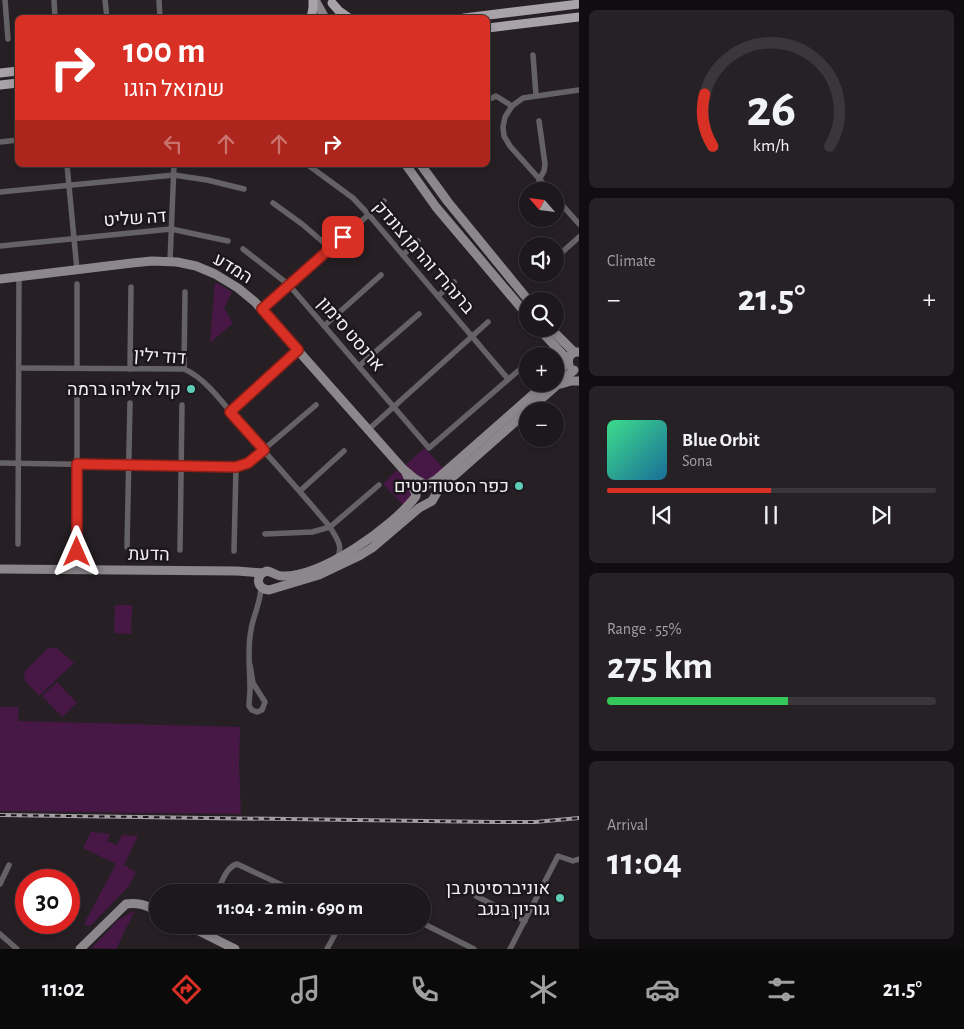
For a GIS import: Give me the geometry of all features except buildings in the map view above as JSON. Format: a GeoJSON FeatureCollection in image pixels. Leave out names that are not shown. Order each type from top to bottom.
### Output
{"type":"FeatureCollection","features":[{"type":"Feature","properties":{"kind":"main road"},"geometry":{"type":"LineString","coordinates":[[312,15],[314,0]]}},
{"type":"Feature","properties":{"kind":"main road"},"geometry":{"type":"LineString","coordinates":[[332,1],[339,11],[345,15]]}},
{"type":"Feature","properties":{"kind":"main road"},"geometry":{"type":"LineString","coordinates":[[489,15],[579,4]]}},
{"type":"Feature","properties":{"kind":"main road"},"geometry":{"type":"LineString","coordinates":[[490,28],[579,17]]}},
{"type":"Feature","properties":{"kind":"main road"},"geometry":{"type":"LineString","coordinates":[[0,73],[15,71]]}},
{"type":"Feature","properties":{"kind":"main road"},"geometry":{"type":"LineString","coordinates":[[0,85],[15,83]]}},
{"type":"Feature","properties":{"kind":"street"},"geometry":{"type":"LineString","coordinates":[[5,0],[8,39]]}},
{"type":"Feature","properties":{"kind":"street"},"geometry":{"type":"LineString","coordinates":[[54,0],[55,15]]}},
{"type":"Feature","properties":{"kind":"street"},"geometry":{"type":"LineString","coordinates":[[105,0],[107,15]]}},
{"type":"Feature","properties":{"kind":"street"},"geometry":{"type":"LineString","coordinates":[[158,0],[160,15]]}},
{"type":"Feature","properties":{"kind":"street"},"geometry":{"type":"LineString","coordinates":[[314,0],[322,15]]}},
{"type":"Feature","properties":{"kind":"street"},"geometry":{"type":"LineString","coordinates":[[332,1],[339,15]]}},
{"type":"Feature","properties":{"kind":"street"},"geometry":{"type":"LineString","coordinates":[[533,56],[536,95]]}},
{"type":"Feature","properties":{"kind":"street"},"geometry":{"type":"LineString","coordinates":[[539,121],[545,164],[544,171],[539,180],[510,146],[504,136],[505,117],[512,106],[523,98],[579,90]]}},
{"type":"Feature","properties":{"kind":"street"},"geometry":{"type":"LineString","coordinates":[[490,99],[496,96],[512,106]]}},
{"type":"Feature","properties":{"kind":"street"},"geometry":{"type":"LineString","coordinates":[[0,142],[15,140]]}},
{"type":"Feature","properties":{"kind":"street"},"geometry":{"type":"LineString","coordinates":[[67,167],[77,270]]}},
{"type":"Feature","properties":{"kind":"street"},"geometry":{"type":"LineString","coordinates":[[170,261],[174,167]]}},
{"type":"Feature","properties":{"kind":"street","name":"ברנהרד והרמן צונדק"},"geometry":{"type":"LineString","coordinates":[[311,167],[353,198],[369,215],[508,379]]}},
{"type":"Feature","properties":{"kind":"street"},"geometry":{"type":"LineString","coordinates":[[407,167],[436,207],[519,305]]}},
{"type":"Feature","properties":{"kind":"street"},"geometry":{"type":"LineString","coordinates":[[422,167],[448,202],[522,292]]}},
{"type":"Feature","properties":{"kind":"street"},"geometry":{"type":"LineString","coordinates":[[0,192],[174,175],[207,180],[244,189]]}},
{"type":"Feature","properties":{"kind":"street"},"geometry":{"type":"LineString","coordinates":[[262,309],[384,201]]}},
{"type":"Feature","properties":{"kind":"street"},"geometry":{"type":"LineString","coordinates":[[273,203],[330,248]]}},
{"type":"Feature","properties":{"kind":"street"},"geometry":{"type":"LineString","coordinates":[[564,206],[578,221]]}},
{"type":"Feature","properties":{"kind":"street","name":"דה שליט"},"geometry":{"type":"LineString","coordinates":[[0,246],[171,229],[228,241]]}},
{"type":"Feature","properties":{"kind":"street"},"geometry":{"type":"LineString","coordinates":[[564,250],[579,237]]}},
{"type":"Feature","properties":{"kind":"street"},"geometry":{"type":"LineString","coordinates":[[403,255],[418,241]]}},
{"type":"Feature","properties":{"kind":"street","name":"ארנסט סימון"},"geometry":{"type":"LineString","coordinates":[[243,249],[289,285],[429,448],[508,379]]}},
{"type":"Feature","properties":{"kind":"street","name":"המדע"},"geometry":{"type":"LineString","coordinates":[[0,279],[145,262],[170,261],[196,266],[215,274],[238,288],[262,309],[403,469],[426,485]]}},
{"type":"Feature","properties":{"kind":"street"},"geometry":{"type":"LineString","coordinates":[[324,326],[381,275]]}},
{"type":"Feature","properties":{"kind":"street"},"geometry":{"type":"LineString","coordinates":[[18,544],[19,277]]}},
{"type":"Feature","properties":{"kind":"street"},"geometry":{"type":"LineString","coordinates":[[438,296],[454,282]]}},
{"type":"Feature","properties":{"kind":"street"},"geometry":{"type":"LineString","coordinates":[[77,284],[77,368]]}},
{"type":"Feature","properties":{"kind":"street"},"geometry":{"type":"LineString","coordinates":[[130,369],[132,287]]}},
{"type":"Feature","properties":{"kind":"street"},"geometry":{"type":"LineString","coordinates":[[184,369],[185,292]]}},
{"type":"Feature","properties":{"kind":"street"},"geometry":{"type":"LineString","coordinates":[[359,366],[419,314]]}},
{"type":"Feature","properties":{"kind":"street"},"geometry":{"type":"LineString","coordinates":[[369,429],[488,322]]}},
{"type":"Feature","properties":{"kind":"street"},"geometry":{"type":"LineString","coordinates":[[546,337],[568,361],[570,367],[577,371]]}},
{"type":"Feature","properties":{"kind":"street"},"geometry":{"type":"LineString","coordinates":[[560,337],[578,352],[570,355],[564,365]]}},
{"type":"Feature","properties":{"kind":"street"},"geometry":{"type":"LineString","coordinates":[[230,412],[298,350]]}},
{"type":"Feature","properties":{"kind":"street","name":"דוד ילין"},"geometry":{"type":"LineString","coordinates":[[20,368],[184,369],[198,377],[264,450],[330,527],[340,544]]}},
{"type":"Feature","properties":{"kind":"street"},"geometry":{"type":"LineString","coordinates":[[508,379],[519,370]]}},
{"type":"Feature","properties":{"kind":"street"},"geometry":{"type":"LineString","coordinates":[[564,378],[577,371]]}},
{"type":"Feature","properties":{"kind":"street"},"geometry":{"type":"LineString","coordinates":[[564,382],[579,381]]}},
{"type":"Feature","properties":{"kind":"street"},"geometry":{"type":"LineString","coordinates":[[77,390],[77,570]]}},
{"type":"Feature","properties":{"kind":"street"},"geometry":{"type":"LineString","coordinates":[[265,587],[259,578],[262,573],[270,572],[285,576],[297,574],[336,559],[366,542],[416,495],[418,488],[437,479],[541,392]]}},
{"type":"Feature","properties":{"kind":"street"},"geometry":{"type":"LineString","coordinates":[[265,587],[319,575],[372,548],[425,504],[432,501],[435,494],[542,392]]}},
{"type":"Feature","properties":{"kind":"street"},"geometry":{"type":"LineString","coordinates":[[127,547],[130,403]]}},
{"type":"Feature","properties":{"kind":"street"},"geometry":{"type":"LineString","coordinates":[[180,550],[182,405]]}},
{"type":"Feature","properties":{"kind":"street"},"geometry":{"type":"LineString","coordinates":[[0,463],[236,467],[248,463],[316,405]]}},
{"type":"Feature","properties":{"kind":"street"},"geometry":{"type":"LineString","coordinates":[[300,491],[344,451]]}},
{"type":"Feature","properties":{"kind":"street"},"geometry":{"type":"LineString","coordinates":[[234,551],[236,467]]}},
{"type":"Feature","properties":{"kind":"street","name":"המדע"},"geometry":{"type":"LineString","coordinates":[[403,469],[416,495]]}},
{"type":"Feature","properties":{"kind":"street"},"geometry":{"type":"LineString","coordinates":[[266,534],[312,532],[330,527],[380,485]]}},
{"type":"Feature","properties":{"kind":"street"},"geometry":{"type":"LineString","coordinates":[[426,485],[432,487],[435,494]]}},
{"type":"Feature","properties":{"kind":"street"},"geometry":{"type":"LineString","coordinates":[[416,495],[420,502],[425,504]]}},
{"type":"Feature","properties":{"kind":"street"},"geometry":{"type":"LineString","coordinates":[[336,559],[340,552],[340,544],[354,550]]}},
{"type":"Feature","properties":{"kind":"street","name":"הדעת"},"geometry":{"type":"LineString","coordinates":[[0,569],[262,573]]}},
{"type":"Feature","properties":{"kind":"street","name":"הדעת"},"geometry":{"type":"LineString","coordinates":[[237,572],[248,576],[265,587]]}},
{"type":"Feature","properties":{"kind":"street"},"geometry":{"type":"LineString","coordinates":[[265,587],[277,583],[275,574]]}},
{"type":"Feature","properties":{"kind":"street"},"geometry":{"type":"LineString","coordinates":[[250,665],[253,683],[265,702],[262,710],[257,712],[249,706],[250,631],[265,587]]}},
{"type":"Feature","properties":{"kind":"street"},"geometry":{"type":"LineString","coordinates":[[510,949],[558,856],[573,861],[579,859]]}},
{"type":"Feature","properties":{"kind":"street"},"geometry":{"type":"LineString","coordinates":[[220,884],[231,866],[237,864],[280,884]]}},
{"type":"Feature","properties":{"kind":"street"},"geometry":{"type":"LineString","coordinates":[[0,884],[9,865]]}},
{"type":"Feature","properties":{"kind":"street"},"geometry":{"type":"LineString","coordinates":[[476,896],[525,921]]}},
{"type":"Feature","properties":{"kind":"street"},"geometry":{"type":"LineString","coordinates":[[80,949],[126,904],[135,903],[149,907]]}},
{"type":"Feature","properties":{"kind":"street"},"geometry":{"type":"LineString","coordinates":[[431,928],[474,949]]}},
{"type":"Feature","properties":{"kind":"street"},"geometry":{"type":"LineString","coordinates":[[0,934],[15,948]]}},
{"type":"Feature","properties":{"kind":"street"},"geometry":{"type":"LineString","coordinates":[[209,934],[235,949]]}},
{"type":"Feature","properties":{"kind":"street"},"geometry":{"type":"LineString","coordinates":[[328,949],[336,934]]}},
{"type":"Feature","properties":{"kind":"shaded area"},"geometry":{"type":"Polygon","coordinates":[[[215,282],[232,292],[224,308],[233,323],[210,343],[215,282]]]}},
{"type":"Feature","properties":{"kind":"shaded area"},"geometry":{"type":"Polygon","coordinates":[[[425,448],[444,469],[432,478],[423,480],[415,476],[405,465],[425,448]]]}},
{"type":"Feature","properties":{"kind":"shaded area"},"geometry":{"type":"Polygon","coordinates":[[[397,470],[409,483],[412,491],[408,500],[403,505],[383,484],[397,470]]]}},
{"type":"Feature","properties":{"kind":"shaded area"},"geometry":{"type":"Polygon","coordinates":[[[115,605],[132,605],[131,634],[114,633],[115,605]]]}},
{"type":"Feature","properties":{"kind":"shaded area"},"geometry":{"type":"Polygon","coordinates":[[[48,648],[57,648],[74,663],[39,696],[24,679],[25,671],[48,648]]]}},
{"type":"Feature","properties":{"kind":"shaded area"},"geometry":{"type":"Polygon","coordinates":[[[57,682],[77,703],[62,717],[42,696],[57,682]]]}},
{"type":"Feature","properties":{"kind":"shaded area"},"geometry":{"type":"Polygon","coordinates":[[[0,707],[19,707],[18,721],[240,727],[241,814],[0,811],[0,707]]]}},
{"type":"Feature","properties":{"kind":"shaded area"},"geometry":{"type":"Polygon","coordinates":[[[91,832],[110,834],[107,841],[117,845],[122,835],[138,836],[124,865],[136,872],[129,886],[90,926],[84,924],[116,864],[83,848],[91,832]]]}},
{"type":"Feature","properties":{"kind":"shaded area"},"geometry":{"type":"Polygon","coordinates":[[[135,910],[116,949],[92,948],[118,920],[135,910]]]}},
{"type":"Feature","properties":{"kind":"railway"},"geometry":{"type":"LineString","coordinates":[[0,815],[494,822],[535,822],[579,818]]}},
{"type":"Feature","properties":{"kind":"place","name":"קול אליהו ברמה"},"geometry":{"type":"Point","coordinates":[191,389]}},
{"type":"Feature","properties":{"kind":"place","name":"כפר הסטודנטים"},"geometry":{"type":"Point","coordinates":[519,486]}},
{"type":"Feature","properties":{"kind":"place","name":"אוניברסיטת בן גוריון בנגב"},"geometry":{"type":"Point","coordinates":[560,898]}},
{"type":"Feature","properties":{"kind":"route"},"geometry":{"type":"LineString","coordinates":[[77,552],[77,464],[236,467],[248,463],[264,450],[230,412],[298,350],[262,309],[343,237]]}}]}
